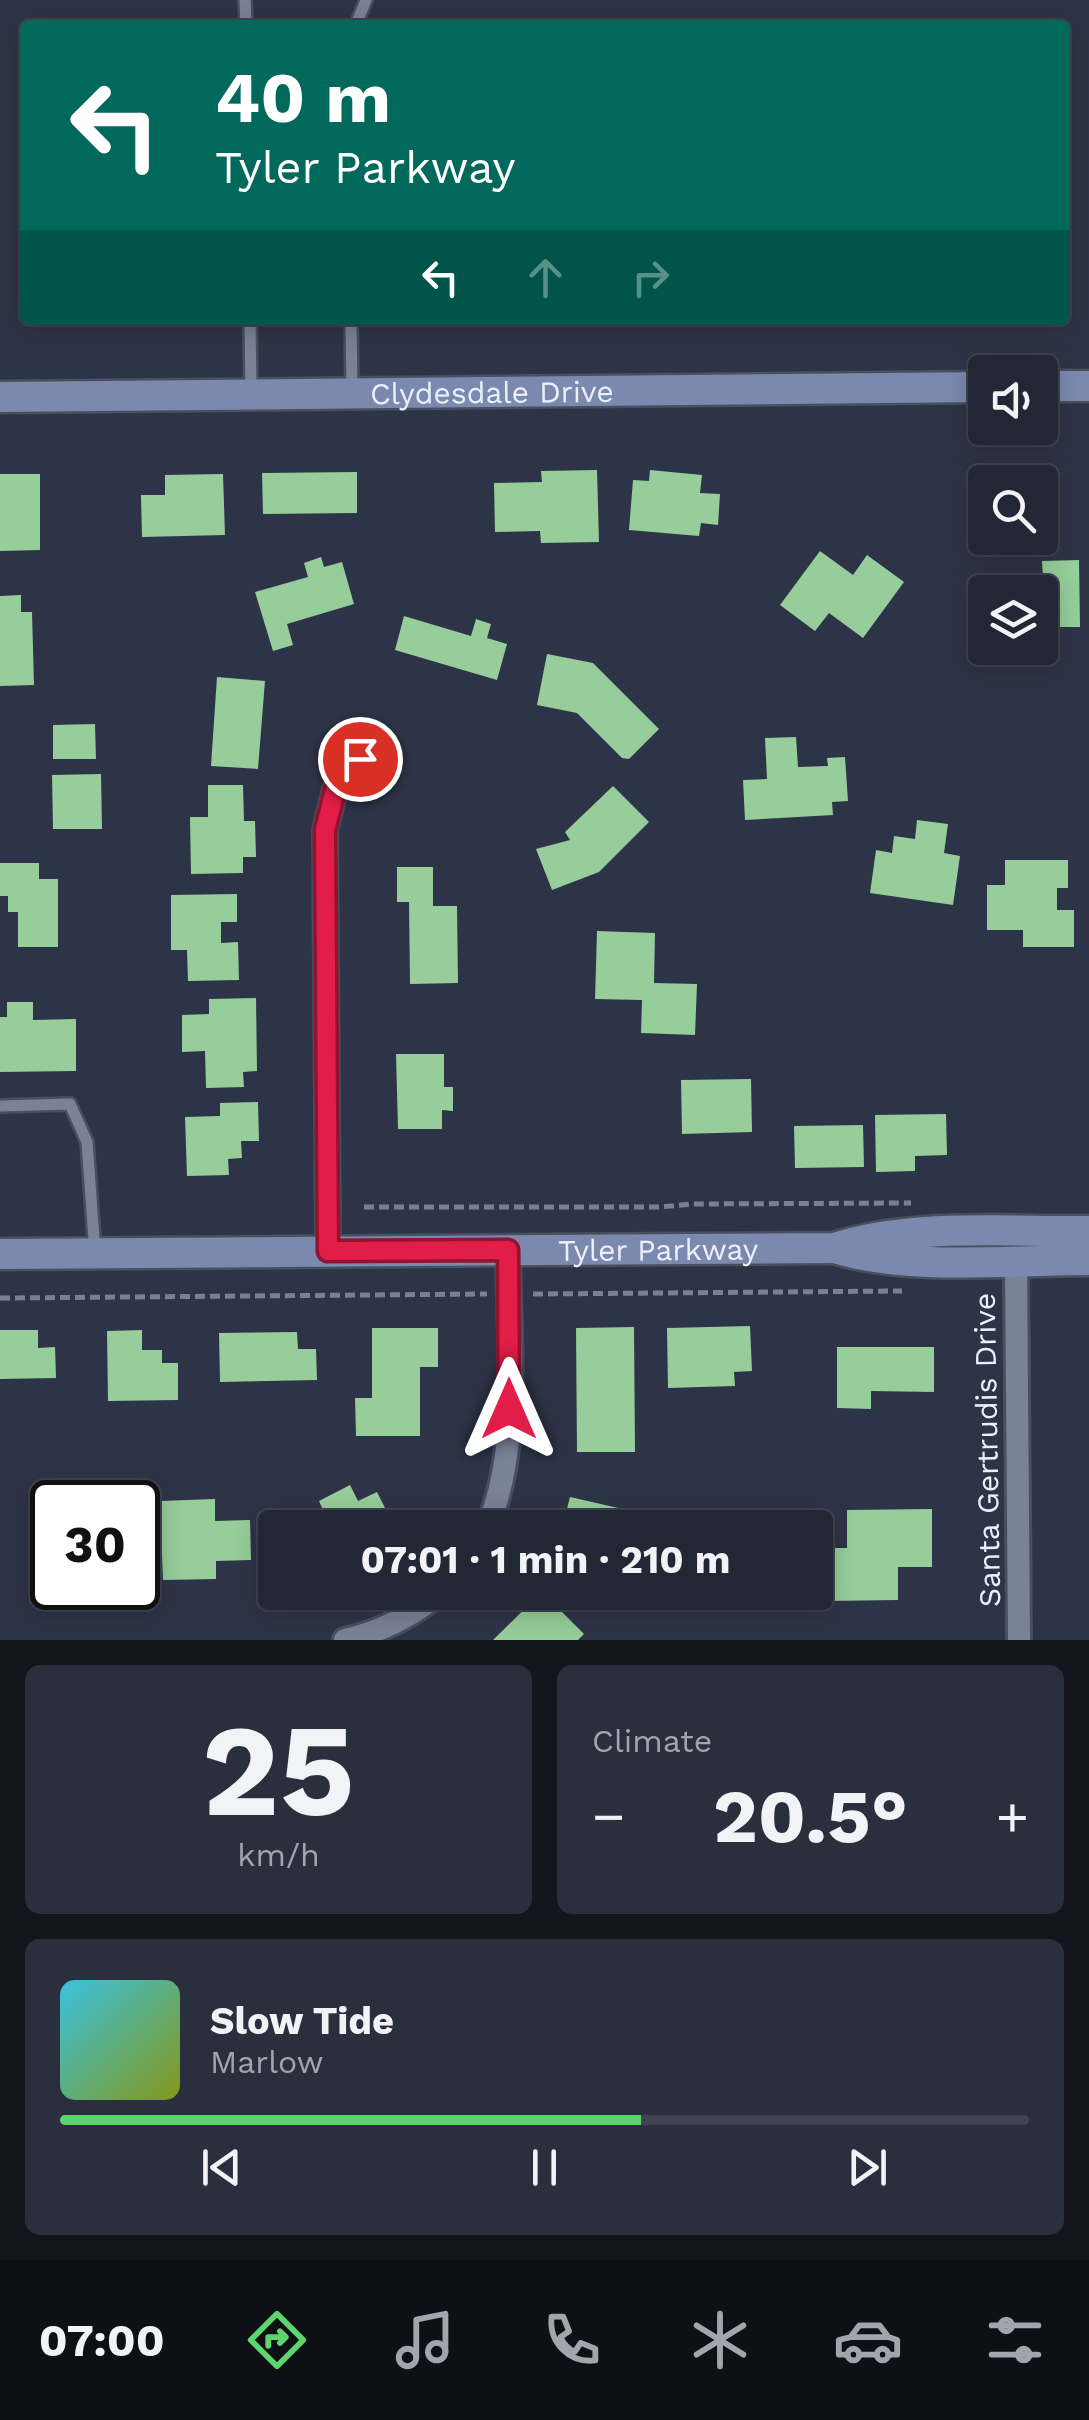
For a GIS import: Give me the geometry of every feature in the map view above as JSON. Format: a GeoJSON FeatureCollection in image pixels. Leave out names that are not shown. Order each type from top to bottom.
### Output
{"type":"FeatureCollection","features":[{"type":"Feature","properties":{"kind":"street","name":"Clydesdale Drive"},"geometry":{"type":"LineString","coordinates":[[0,397],[968,386]]}},
{"type":"Feature","properties":{"kind":"street"},"geometry":{"type":"LineString","coordinates":[[1058,386],[1089,386]]}},
{"type":"Feature","properties":{"kind":"street"},"geometry":{"type":"LineString","coordinates":[[328,1251],[325,830],[335,790],[360,759]]}},
{"type":"Feature","properties":{"kind":"street","name":"Tyler Parkway"},"geometry":{"type":"LineString","coordinates":[[0,1254],[835,1248],[897,1233],[1089,1231]]}},
{"type":"Feature","properties":{"kind":"street","name":"Tyler Parkway"},"geometry":{"type":"LineString","coordinates":[[835,1248],[866,1258],[1089,1260]]}},
{"type":"Feature","properties":{"kind":"street"},"geometry":{"type":"LineString","coordinates":[[494,1510],[509,1447],[508,1250]]}},
{"type":"Feature","properties":{"kind":"street","name":"Santa Gertrudis Drive"},"geometry":{"type":"LineString","coordinates":[[1016,1260],[1019,1640]]}},
{"type":"Feature","properties":{"kind":"street"},"geometry":{"type":"LineString","coordinates":[[345,1640],[382,1629],[416,1610]]}},
{"type":"Feature","properties":{"kind":"lane"},"geometry":{"type":"LineString","coordinates":[[250,325],[251,396]]}},
{"type":"Feature","properties":{"kind":"lane"},"geometry":{"type":"LineString","coordinates":[[351,325],[352,394]]}},
{"type":"Feature","properties":{"kind":"lane"},"geometry":{"type":"LineString","coordinates":[[0,1106],[70,1104],[87,1142],[95,1252]]}},
{"type":"Feature","properties":{"kind":"path"},"geometry":{"type":"LineString","coordinates":[[364,1208],[660,1208],[692,1204],[924,1202]]}},
{"type":"Feature","properties":{"kind":"path"},"geometry":{"type":"LineString","coordinates":[[0,1298],[908,1291]]}},
{"type":"Feature","properties":{"kind":"building"},"geometry":{"type":"Polygon","coordinates":[[[597,470],[599,542],[541,543],[540,531],[495,532],[494,483],[542,482],[541,471],[597,470]]]}},
{"type":"Feature","properties":{"kind":"building"},"geometry":{"type":"Polygon","coordinates":[[[650,470],[702,475],[700,493],[720,494],[718,525],[701,523],[699,536],[629,530],[633,480],[649,481],[650,470]]]}},
{"type":"Feature","properties":{"kind":"building"},"geometry":{"type":"Polygon","coordinates":[[[357,472],[357,513],[263,514],[262,473],[357,472]]]}},
{"type":"Feature","properties":{"kind":"building"},"geometry":{"type":"Polygon","coordinates":[[[0,474],[40,474],[40,550],[0,551],[0,474]]]}},
{"type":"Feature","properties":{"kind":"building"},"geometry":{"type":"Polygon","coordinates":[[[223,474],[225,535],[142,537],[141,495],[165,495],[165,475],[223,474]]]}},
{"type":"Feature","properties":{"kind":"building"},"geometry":{"type":"Polygon","coordinates":[[[820,551],[853,575],[867,555],[904,582],[863,638],[829,613],[815,631],[780,605],[820,551]]]}},
{"type":"Feature","properties":{"kind":"building"},"geometry":{"type":"Polygon","coordinates":[[[321,557],[324,567],[342,562],[354,604],[287,624],[293,645],[273,651],[255,592],[308,577],[304,563],[321,557]]]}},
{"type":"Feature","properties":{"kind":"building"},"geometry":{"type":"Polygon","coordinates":[[[1079,560],[1080,627],[1058,627],[1058,575],[1043,575],[1042,561],[1079,560]]]}},
{"type":"Feature","properties":{"kind":"building"},"geometry":{"type":"Polygon","coordinates":[[[21,595],[21,612],[32,612],[34,685],[0,686],[0,596],[21,595]]]}},
{"type":"Feature","properties":{"kind":"building"},"geometry":{"type":"Polygon","coordinates":[[[404,616],[471,636],[476,619],[491,624],[487,638],[507,644],[497,680],[395,650],[404,616]]]}},
{"type":"Feature","properties":{"kind":"building"},"geometry":{"type":"Polygon","coordinates":[[[547,654],[593,663],[659,729],[629,759],[622,758],[577,713],[537,705],[547,654]]]}},
{"type":"Feature","properties":{"kind":"building"},"geometry":{"type":"Polygon","coordinates":[[[217,677],[265,681],[258,769],[211,766],[217,677]]]}},
{"type":"Feature","properties":{"kind":"building"},"geometry":{"type":"Polygon","coordinates":[[[95,724],[96,759],[53,759],[53,725],[95,724]]]}},
{"type":"Feature","properties":{"kind":"building"},"geometry":{"type":"Polygon","coordinates":[[[796,737],[798,767],[828,766],[827,758],[845,757],[848,801],[832,802],[833,815],[745,820],[743,780],[767,779],[765,738],[796,737]]]}},
{"type":"Feature","properties":{"kind":"building"},"geometry":{"type":"Polygon","coordinates":[[[101,774],[102,829],[53,829],[52,775],[101,774]]]}},
{"type":"Feature","properties":{"kind":"building"},"geometry":{"type":"Polygon","coordinates":[[[208,785],[243,785],[244,821],[255,821],[256,857],[243,857],[243,873],[191,874],[190,817],[208,817],[208,785]]]}},
{"type":"Feature","properties":{"kind":"building"},"geometry":{"type":"Polygon","coordinates":[[[613,786],[649,822],[599,872],[552,890],[536,849],[570,840],[565,832],[613,786]]]}},
{"type":"Feature","properties":{"kind":"building"},"geometry":{"type":"Polygon","coordinates":[[[917,820],[948,824],[944,853],[960,856],[953,905],[870,893],[876,850],[892,853],[894,836],[915,839],[917,820]]]}},
{"type":"Feature","properties":{"kind":"building"},"geometry":{"type":"Polygon","coordinates":[[[1005,860],[1068,860],[1068,888],[1057,888],[1057,910],[1074,910],[1074,947],[1023,947],[1023,930],[987,930],[987,885],[1005,885],[1005,860]]]}},
{"type":"Feature","properties":{"kind":"building"},"geometry":{"type":"Polygon","coordinates":[[[0,863],[39,863],[39,879],[58,879],[58,947],[18,947],[18,912],[8,912],[8,896],[0,896],[0,863]]]}},
{"type":"Feature","properties":{"kind":"building"},"geometry":{"type":"Polygon","coordinates":[[[397,867],[433,867],[433,906],[457,906],[458,983],[410,984],[409,902],[397,902],[397,867]]]}},
{"type":"Feature","properties":{"kind":"building"},"geometry":{"type":"Polygon","coordinates":[[[237,894],[237,922],[221,922],[221,943],[238,942],[239,980],[188,981],[187,950],[171,950],[171,895],[237,894]]]}},
{"type":"Feature","properties":{"kind":"building"},"geometry":{"type":"Polygon","coordinates":[[[597,931],[655,933],[654,983],[697,984],[695,1035],[641,1033],[642,1000],[595,999],[597,931]]]}},
{"type":"Feature","properties":{"kind":"building"},"geometry":{"type":"Polygon","coordinates":[[[256,998],[257,1071],[243,1072],[244,1087],[206,1088],[205,1051],[182,1052],[182,1015],[209,1014],[209,999],[256,998]]]}},
{"type":"Feature","properties":{"kind":"building"},"geometry":{"type":"Polygon","coordinates":[[[7,1002],[33,1002],[33,1020],[76,1019],[76,1071],[0,1072],[0,1017],[7,1017],[7,1002]]]}},
{"type":"Feature","properties":{"kind":"building"},"geometry":{"type":"Polygon","coordinates":[[[396,1054],[444,1054],[444,1087],[453,1087],[453,1111],[442,1110],[442,1129],[398,1129],[396,1054]]]}},
{"type":"Feature","properties":{"kind":"building"},"geometry":{"type":"Polygon","coordinates":[[[751,1079],[752,1132],[682,1134],[681,1080],[751,1079]]]}},
{"type":"Feature","properties":{"kind":"building"},"geometry":{"type":"Polygon","coordinates":[[[258,1102],[259,1141],[241,1141],[242,1158],[228,1159],[229,1175],[187,1176],[185,1117],[220,1116],[220,1103],[258,1102]]]}},
{"type":"Feature","properties":{"kind":"building"},"geometry":{"type":"Polygon","coordinates":[[[946,1114],[947,1155],[915,1156],[915,1171],[876,1172],[875,1115],[946,1114]]]}},
{"type":"Feature","properties":{"kind":"building"},"geometry":{"type":"Polygon","coordinates":[[[863,1125],[864,1167],[795,1168],[794,1126],[863,1125]]]}},
{"type":"Feature","properties":{"kind":"building"},"geometry":{"type":"Polygon","coordinates":[[[750,1326],[752,1371],[734,1372],[735,1386],[668,1388],[667,1328],[750,1326]]]}},
{"type":"Feature","properties":{"kind":"building"},"geometry":{"type":"Polygon","coordinates":[[[634,1327],[635,1452],[577,1452],[576,1328],[634,1327]]]}},
{"type":"Feature","properties":{"kind":"building"},"geometry":{"type":"Polygon","coordinates":[[[372,1328],[438,1328],[438,1367],[420,1367],[420,1436],[356,1436],[355,1398],[372,1398],[372,1328]]]}},
{"type":"Feature","properties":{"kind":"building"},"geometry":{"type":"Polygon","coordinates":[[[0,1330],[38,1330],[38,1348],[55,1347],[56,1378],[0,1379],[0,1330]]]}},
{"type":"Feature","properties":{"kind":"building"},"geometry":{"type":"Polygon","coordinates":[[[142,1330],[142,1350],[162,1350],[162,1363],[178,1363],[178,1400],[108,1401],[107,1331],[142,1330]]]}},
{"type":"Feature","properties":{"kind":"building"},"geometry":{"type":"Polygon","coordinates":[[[297,1332],[298,1349],[316,1349],[317,1380],[220,1382],[219,1333],[297,1332]]]}},
{"type":"Feature","properties":{"kind":"building"},"geometry":{"type":"Polygon","coordinates":[[[837,1347],[934,1347],[934,1392],[871,1391],[871,1409],[837,1408],[837,1347]]]}},
{"type":"Feature","properties":{"kind":"building"},"geometry":{"type":"Polygon","coordinates":[[[350,1485],[358,1501],[377,1492],[386,1510],[323,1510],[319,1501],[350,1485]]]}},
{"type":"Feature","properties":{"kind":"building"},"geometry":{"type":"Polygon","coordinates":[[[570,1497],[627,1510],[567,1510],[570,1497]]]}},
{"type":"Feature","properties":{"kind":"building"},"geometry":{"type":"Polygon","coordinates":[[[215,1499],[215,1521],[250,1520],[251,1560],[216,1561],[216,1579],[163,1580],[160,1501],[215,1499]]]}},
{"type":"Feature","properties":{"kind":"building"},"geometry":{"type":"Polygon","coordinates":[[[932,1509],[932,1567],[898,1567],[898,1600],[833,1601],[833,1548],[847,1548],[847,1510],[932,1509]]]}},
{"type":"Feature","properties":{"kind":"building"},"geometry":{"type":"Polygon","coordinates":[[[524,1610],[560,1610],[584,1634],[578,1640],[493,1640],[524,1610]]]}},
{"type":"Feature","properties":{"kind":"route"},"geometry":{"type":"LineString","coordinates":[[360,759],[335,790],[325,830],[328,1251],[508,1250],[509,1409]]}}]}
